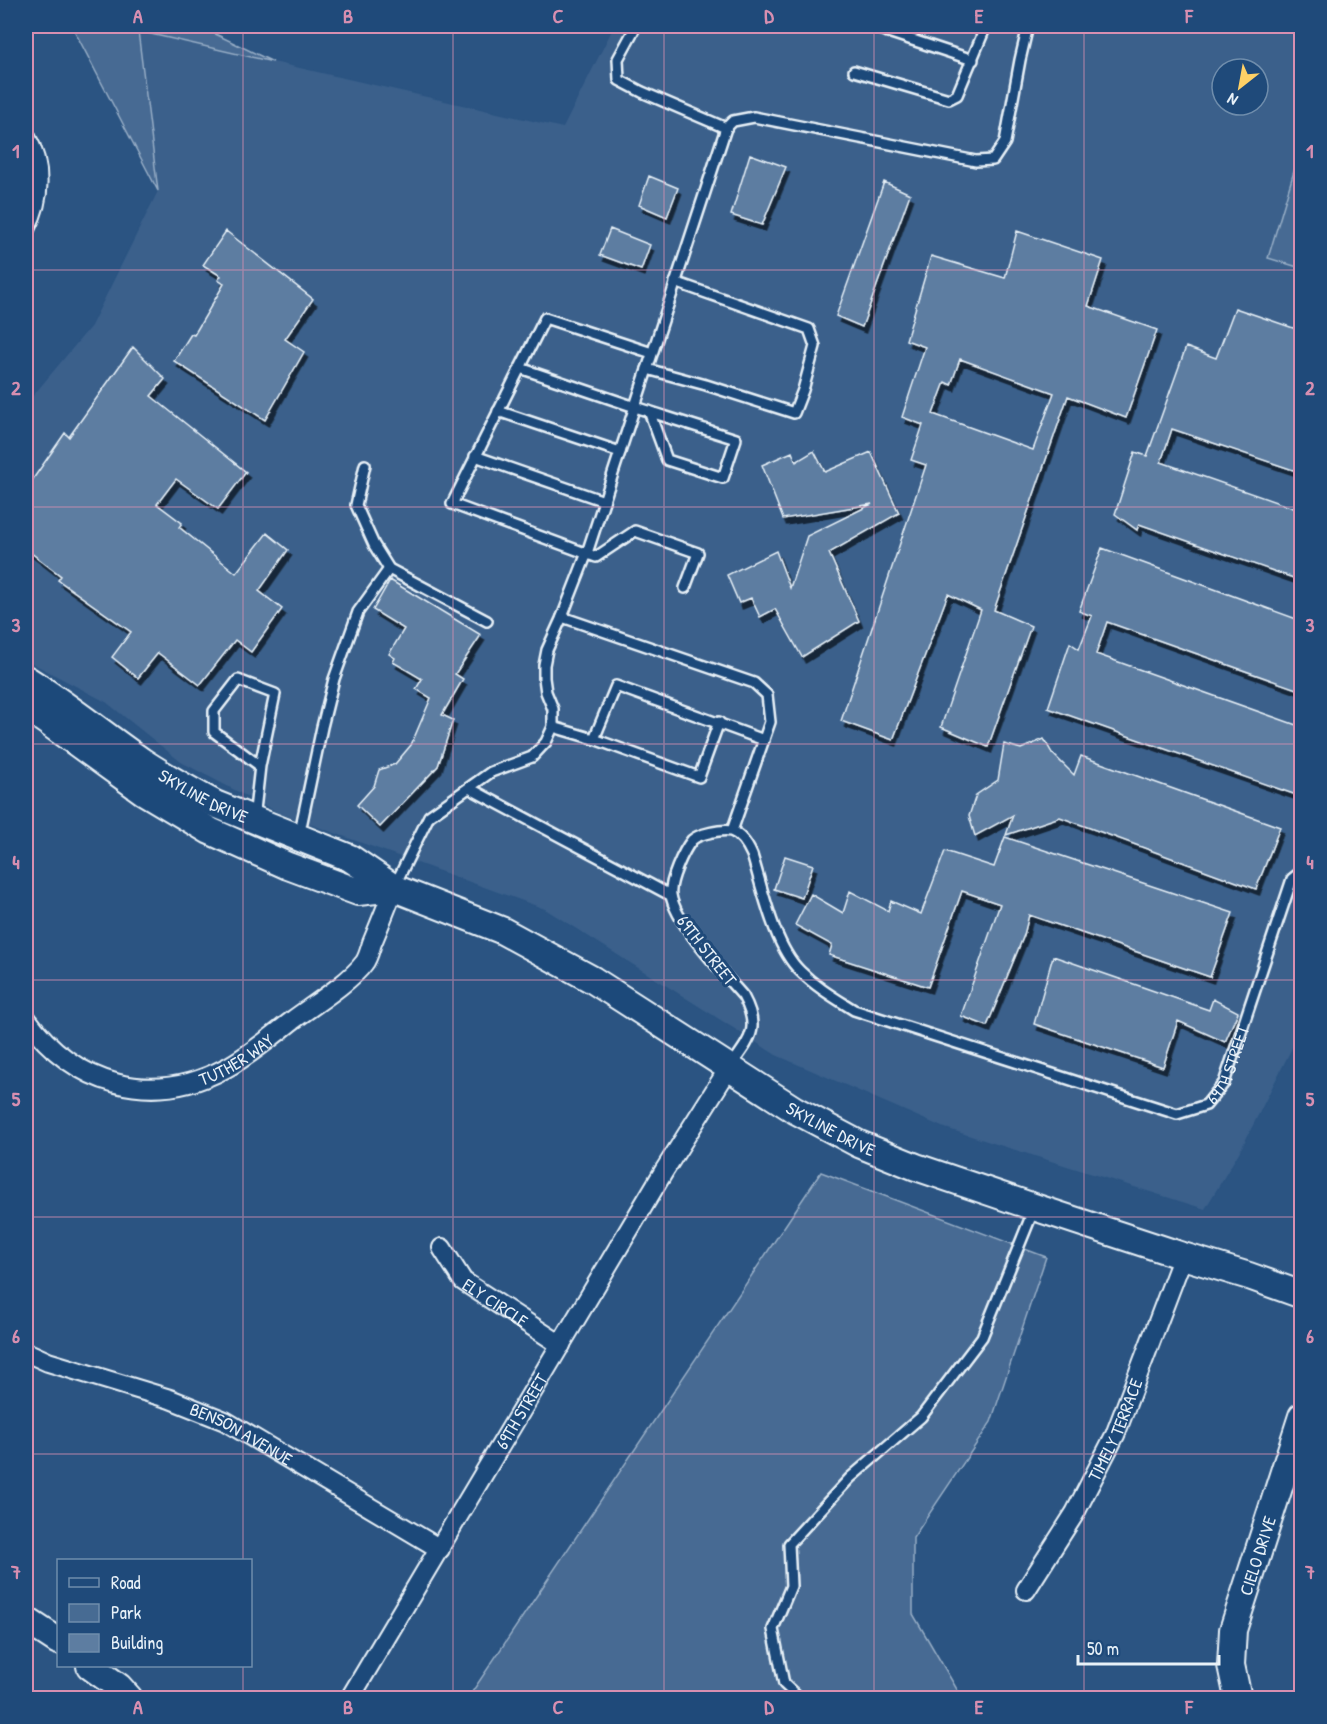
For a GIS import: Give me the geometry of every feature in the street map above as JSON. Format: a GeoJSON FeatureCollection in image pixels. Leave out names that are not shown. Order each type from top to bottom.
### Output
{"type":"FeatureCollection","features":[{"type":"Feature","properties":{"kind":"main road","name":"SKYLINE DRIVE"},"geometry":{"type":"LineString","coordinates":[[26,679],[154,769],[215,804],[350,858],[394,888],[501,930],[593,980],[795,1110],[859,1144],[916,1167],[1302,1295]]}},
{"type":"Feature","properties":{"kind":"main road","name":"SKYLINE DRIVE"},"geometry":{"type":"LineString","coordinates":[[26,707],[143,791],[210,831],[288,866],[358,892],[394,888]]}},
{"type":"Feature","properties":{"kind":"main road","name":"CIELO DRIVE"},"geometry":{"type":"LineString","coordinates":[[1238,1698],[1232,1665],[1233,1630],[1302,1416]]}},
{"type":"Feature","properties":{"kind":"main road"},"geometry":{"type":"LineString","coordinates":[[26,1620],[57,1640]]}},
{"type":"Feature","properties":{"kind":"main road"},"geometry":{"type":"LineString","coordinates":[[93,1667],[129,1698]]}},
{"type":"Feature","properties":{"kind":"street"},"geometry":{"type":"LineString","coordinates":[[26,137],[34,155],[38,187],[35,203],[26,226]]}},
{"type":"Feature","properties":{"kind":"street","name":"TUTHER WAY"},"geometry":{"type":"LineString","coordinates":[[26,1018],[47,1044],[61,1056],[89,1074],[116,1084],[158,1087],[189,1082],[212,1075],[243,1058],[349,978],[365,962],[394,888]]}},
{"type":"Feature","properties":{"kind":"street","name":"69TH STREET"},"geometry":{"type":"LineString","coordinates":[[352,1698],[664,1171],[729,1068]]}},
{"type":"Feature","properties":{"kind":"street","name":"ELY CIRCLE"},"geometry":{"type":"LineString","coordinates":[[442,1248],[463,1281],[561,1345]]}},
{"type":"Feature","properties":{"kind":"street","name":"TIMELY TERRACE"},"geometry":{"type":"LineString","coordinates":[[1026,1590],[1075,1513],[1115,1435],[1183,1256]]}},
{"type":"Feature","properties":{"kind":"street","name":"BENSON AVENUE"},"geometry":{"type":"LineString","coordinates":[[26,1352],[48,1362],[170,1399],[225,1421],[440,1549]]}},
{"type":"Feature","properties":{"kind":"lane"},"geometry":{"type":"LineString","coordinates":[[636,26],[618,60],[619,80],[726,128]]}},
{"type":"Feature","properties":{"kind":"lane"},"geometry":{"type":"LineString","coordinates":[[870,26],[973,60]]}},
{"type":"Feature","properties":{"kind":"lane"},"geometry":{"type":"LineString","coordinates":[[854,71],[949,99],[957,94],[986,26]]}},
{"type":"Feature","properties":{"kind":"lane"},"geometry":{"type":"LineString","coordinates":[[394,888],[429,816],[491,772],[532,757],[546,742],[553,727],[553,709],[546,693],[544,678],[547,650],[587,553],[726,128],[733,121],[754,117],[976,160],[993,160],[1005,142],[1028,26]]}},
{"type":"Feature","properties":{"kind":"lane"},"geometry":{"type":"LineString","coordinates":[[647,369],[794,413],[803,390],[815,346],[809,329],[675,282]]}},
{"type":"Feature","properties":{"kind":"lane"},"geometry":{"type":"LineString","coordinates":[[652,353],[545,318],[452,504],[596,557],[635,531],[698,553],[685,588]]}},
{"type":"Feature","properties":{"kind":"lane"},"geometry":{"type":"LineString","coordinates":[[520,368],[736,439],[723,478],[667,460],[649,411]]}},
{"type":"Feature","properties":{"kind":"lane"},"geometry":{"type":"LineString","coordinates":[[498,411],[620,452]]}},
{"type":"Feature","properties":{"kind":"lane"},"geometry":{"type":"LineString","coordinates":[[476,456],[604,501]]}},
{"type":"Feature","properties":{"kind":"lane"},"geometry":{"type":"LineString","coordinates":[[365,465],[356,505],[374,545],[389,569],[487,621]]}},
{"type":"Feature","properties":{"kind":"lane"},"geometry":{"type":"LineString","coordinates":[[299,838],[334,679],[358,612],[389,569]]}},
{"type":"Feature","properties":{"kind":"lane"},"geometry":{"type":"LineString","coordinates":[[562,617],[754,683],[768,695],[770,722],[732,831]]}},
{"type":"Feature","properties":{"kind":"lane"},"geometry":{"type":"LineString","coordinates":[[254,820],[260,766],[275,694],[238,680],[214,711],[214,732],[260,766]]}},
{"type":"Feature","properties":{"kind":"lane"},"geometry":{"type":"LineString","coordinates":[[594,739],[616,686],[764,740]]}},
{"type":"Feature","properties":{"kind":"lane"},"geometry":{"type":"LineString","coordinates":[[553,727],[594,739],[699,777],[719,722]]}},
{"type":"Feature","properties":{"kind":"lane"},"geometry":{"type":"LineString","coordinates":[[469,788],[670,895]]}},
{"type":"Feature","properties":{"kind":"lane","name":"69TH STREET"},"geometry":{"type":"LineString","coordinates":[[729,1068],[749,1041],[752,1032],[749,1007],[743,996],[685,926],[670,895],[675,870],[693,839],[710,832],[732,831],[746,842],[779,940],[798,970],[825,992],[854,1010],[1178,1113],[1206,1105],[1224,1083],[1292,879],[1302,871]]}},
{"type":"Feature","properties":{"kind":"lane"},"geometry":{"type":"LineString","coordinates":[[799,1698],[784,1684],[773,1629],[791,1586],[789,1544],[850,1478],[921,1417],[982,1337],[1034,1207]]}},
{"type":"Feature","properties":{"kind":"shaded area"},"geometry":{"type":"Polygon","coordinates":[[[614,26],[1301,26],[1301,1030],[1241,1149],[1205,1209],[942,1127],[776,1055],[545,909],[279,813],[181,762],[106,702],[26,660],[26,404],[91,326],[158,191],[138,31],[563,128],[614,26]]]}},
{"type":"Feature","properties":{"kind":"green space"},"geometry":{"type":"Polygon","coordinates":[[[72,26],[199,26],[273,62],[138,31],[158,191],[72,26]]]}},
{"type":"Feature","properties":{"kind":"green space"},"geometry":{"type":"Polygon","coordinates":[[[1301,148],[1301,268],[1268,258],[1301,148]]]}},
{"type":"Feature","properties":{"kind":"green space"},"geometry":{"type":"Polygon","coordinates":[[[821,1172],[1046,1257],[991,1422],[913,1538],[913,1614],[962,1698],[468,1698],[821,1172]]]}},
{"type":"Feature","properties":{"kind":"building"},"geometry":{"type":"Polygon","coordinates":[[[750,154],[786,167],[762,225],[731,215],[750,154]]]}},
{"type":"Feature","properties":{"kind":"building"},"geometry":{"type":"Polygon","coordinates":[[[649,176],[678,188],[667,217],[639,205],[649,176]]]}},
{"type":"Feature","properties":{"kind":"building"},"geometry":{"type":"Polygon","coordinates":[[[884,182],[910,194],[862,327],[836,316],[884,182]]]}},
{"type":"Feature","properties":{"kind":"building"},"geometry":{"type":"Polygon","coordinates":[[[610,229],[650,245],[641,270],[600,255],[610,229]]]}},
{"type":"Feature","properties":{"kind":"building"},"geometry":{"type":"Polygon","coordinates":[[[226,231],[313,299],[285,339],[304,352],[265,420],[174,361],[191,334],[194,335],[224,284],[218,280],[221,276],[203,265],[226,231]]]}},
{"type":"Feature","properties":{"kind":"building"},"geometry":{"type":"Polygon","coordinates":[[[1017,231],[1103,260],[1088,306],[1157,330],[1126,418],[1068,396],[994,610],[1031,626],[988,747],[941,727],[981,610],[948,594],[893,740],[841,721],[926,465],[911,460],[923,425],[902,417],[925,347],[906,340],[931,256],[1005,278],[1017,231]],[[960,359],[951,385],[945,382],[933,414],[1033,450],[1054,393],[960,359]]]}},
{"type":"Feature","properties":{"kind":"building"},"geometry":{"type":"Polygon","coordinates":[[[1235,308],[1302,331],[1302,473],[1172,429],[1161,462],[1302,511],[1302,581],[1139,524],[1137,530],[1115,514],[1135,452],[1147,456],[1186,347],[1216,358],[1235,308]]]}},
{"type":"Feature","properties":{"kind":"building"},"geometry":{"type":"Polygon","coordinates":[[[133,347],[165,379],[151,396],[246,472],[218,509],[176,479],[157,504],[182,523],[179,527],[236,573],[267,533],[288,550],[259,591],[282,609],[251,652],[235,640],[200,685],[158,653],[138,678],[112,657],[131,632],[58,580],[61,576],[26,549],[26,489],[65,433],[69,437],[133,347]]]}},
{"type":"Feature","properties":{"kind":"building"},"geometry":{"type":"Polygon","coordinates":[[[814,451],[825,472],[871,452],[899,513],[829,553],[859,621],[802,657],[775,609],[760,617],[751,598],[739,603],[727,575],[776,551],[790,588],[807,536],[872,504],[783,519],[762,465],[792,452],[796,462],[814,451]]]}},
{"type":"Feature","properties":{"kind":"building"},"geometry":{"type":"Polygon","coordinates":[[[1102,548],[1302,621],[1302,691],[1107,622],[1096,654],[1302,727],[1302,797],[1048,708],[1070,643],[1079,649],[1092,616],[1079,611],[1102,548]]]}},
{"type":"Feature","properties":{"kind":"building"},"geometry":{"type":"Polygon","coordinates":[[[390,580],[481,635],[455,674],[463,679],[442,715],[453,720],[438,766],[380,827],[357,805],[374,786],[379,770],[395,764],[411,745],[431,698],[416,689],[422,679],[393,662],[395,658],[389,654],[404,629],[373,610],[390,580]]]}},
{"type":"Feature","properties":{"kind":"building"},"geometry":{"type":"Polygon","coordinates":[[[1044,739],[1052,753],[1074,775],[1081,756],[1280,827],[1256,889],[1060,817],[1006,835],[1013,815],[975,836],[969,816],[976,795],[998,780],[1004,744],[1021,749],[1044,739]]]}},
{"type":"Feature","properties":{"kind":"building"},"geometry":{"type":"Polygon","coordinates":[[[1005,837],[1233,913],[1210,977],[1029,915],[1024,935],[987,1026],[961,1016],[1000,904],[962,891],[928,987],[829,955],[832,945],[795,925],[811,894],[843,913],[850,891],[888,911],[891,901],[921,914],[945,851],[994,867],[1005,837]]]}},
{"type":"Feature","properties":{"kind":"building"},"geometry":{"type":"Polygon","coordinates":[[[785,856],[813,865],[802,898],[774,889],[785,856]]]}},
{"type":"Feature","properties":{"kind":"building"},"geometry":{"type":"Polygon","coordinates":[[[1053,956],[1209,1010],[1213,999],[1238,1012],[1225,1042],[1178,1021],[1163,1067],[1034,1024],[1053,956]]]}}]}
